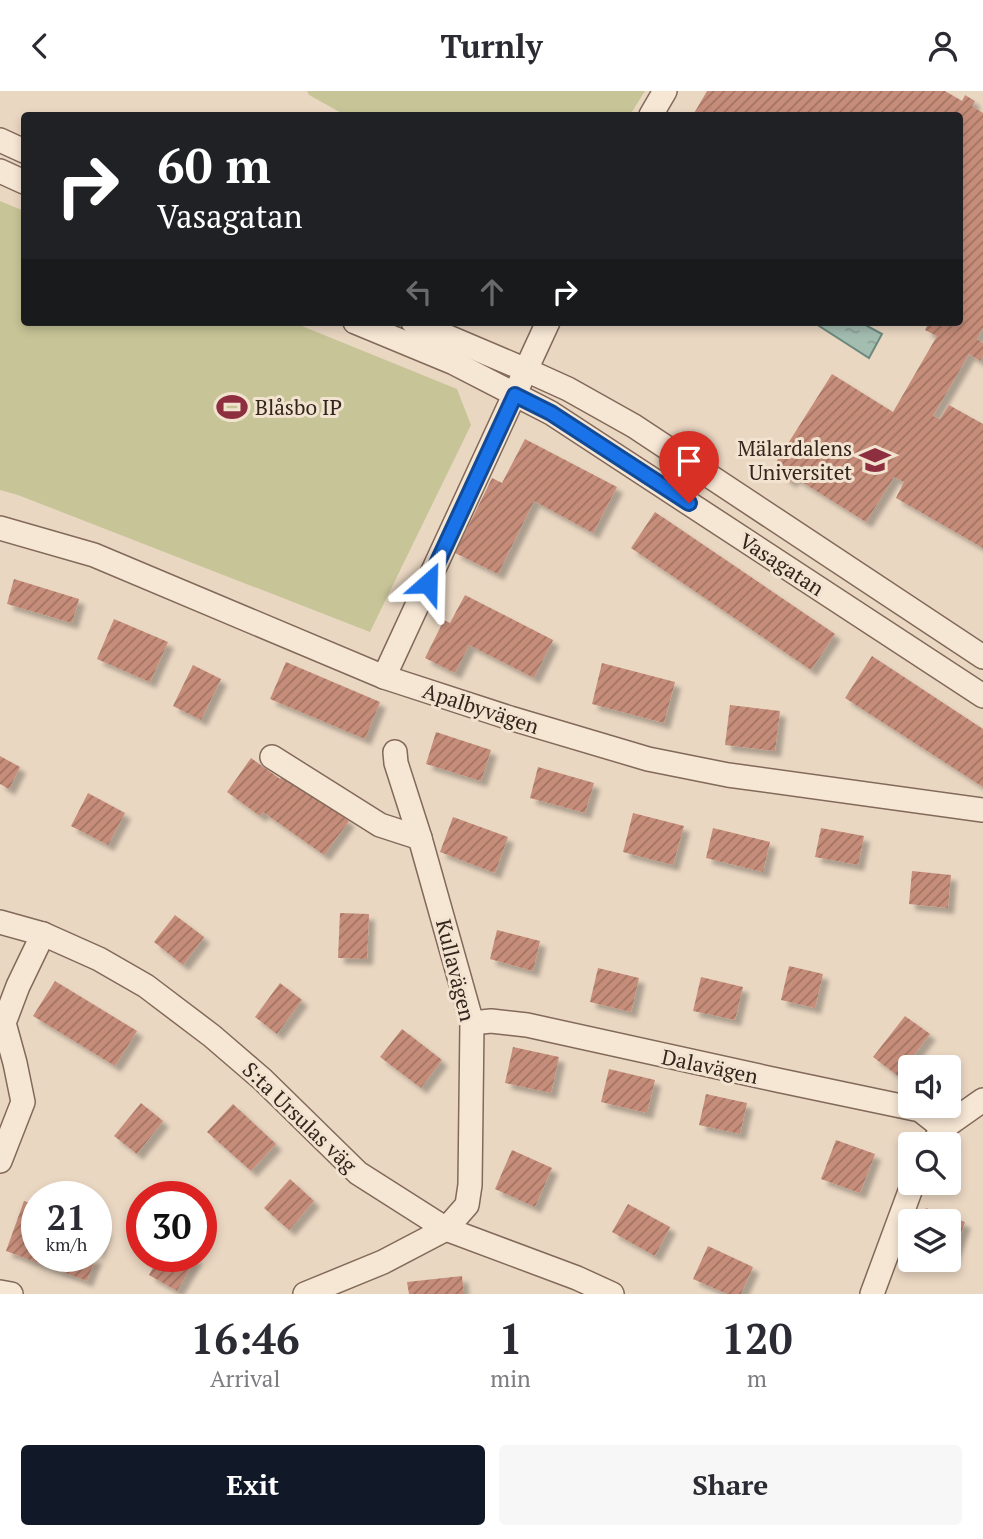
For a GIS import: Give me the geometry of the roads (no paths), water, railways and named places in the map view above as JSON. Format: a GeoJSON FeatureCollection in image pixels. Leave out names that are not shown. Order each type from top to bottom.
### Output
{"type":"FeatureCollection","features":[{"type":"Feature","properties":{"kind":"street"},"geometry":{"type":"LineString","coordinates":[[653,112],[666,91]]}},
{"type":"Feature","properties":{"kind":"street"},"geometry":{"type":"LineString","coordinates":[[0,140],[21,150]]}},
{"type":"Feature","properties":{"kind":"street"},"geometry":{"type":"LineString","coordinates":[[0,171],[21,181]]}},
{"type":"Feature","properties":{"kind":"street","name":"Vasagatan"},"geometry":{"type":"LineString","coordinates":[[365,326],[453,363],[551,413],[974,690]]}},
{"type":"Feature","properties":{"kind":"street","name":"Vasagatan"},"geometry":{"type":"LineString","coordinates":[[422,326],[568,389],[634,426],[982,654]]}},
{"type":"Feature","properties":{"kind":"street"},"geometry":{"type":"LineString","coordinates":[[384,677],[546,326]]}},
{"type":"Feature","properties":{"kind":"street","name":"Apalbyvägen"},"geometry":{"type":"LineString","coordinates":[[0,528],[94,555],[384,677],[648,759],[728,775],[983,810]]}},
{"type":"Feature","properties":{"kind":"street"},"geometry":{"type":"LineString","coordinates":[[974,690],[982,654]]}},
{"type":"Feature","properties":{"kind":"street","name":"Kullavägen"},"geometry":{"type":"LineString","coordinates":[[395,752],[472,1023],[470,1185],[467,1205],[446,1229]]}},
{"type":"Feature","properties":{"kind":"street"},"geometry":{"type":"LineString","coordinates":[[272,757],[380,825],[420,838]]}},
{"type":"Feature","properties":{"kind":"street","name":"S:ta Ursulas väg"},"geometry":{"type":"LineString","coordinates":[[0,922],[43,934],[99,959],[146,986],[212,1036],[262,1079],[358,1173],[446,1229],[577,1278],[612,1294]]}},
{"type":"Feature","properties":{"kind":"street"},"geometry":{"type":"LineString","coordinates":[[0,1161],[23,1102],[4,1023],[43,934]]}},
{"type":"Feature","properties":{"kind":"street","name":"Dalavägen"},"geometry":{"type":"LineString","coordinates":[[472,1023],[491,1021],[527,1025],[920,1110],[934,1132]]}},
{"type":"Feature","properties":{"kind":"street"},"geometry":{"type":"LineString","coordinates":[[942,1132],[983,1100]]}},
{"type":"Feature","properties":{"kind":"street"},"geometry":{"type":"LineString","coordinates":[[872,1294],[909,1195]]}},
{"type":"Feature","properties":{"kind":"street"},"geometry":{"type":"LineString","coordinates":[[305,1294],[383,1262],[446,1229]]}},
{"type":"Feature","properties":{"kind":"street"},"geometry":{"type":"LineString","coordinates":[[0,1292],[11,1294]]}},
{"type":"Feature","properties":{"kind":"water"},"geometry":{"type":"Polygon","coordinates":[[[819,326],[867,326],[882,334],[869,358],[819,326]]]}},
{"type":"Feature","properties":{"kind":"place","name":"Blåsbo IP"},"geometry":{"type":"Point","coordinates":[232,407]}},
{"type":"Feature","properties":{"kind":"place","name":"Mälardalens Universitet"},"geometry":{"type":"Point","coordinates":[875,460]}}]}
